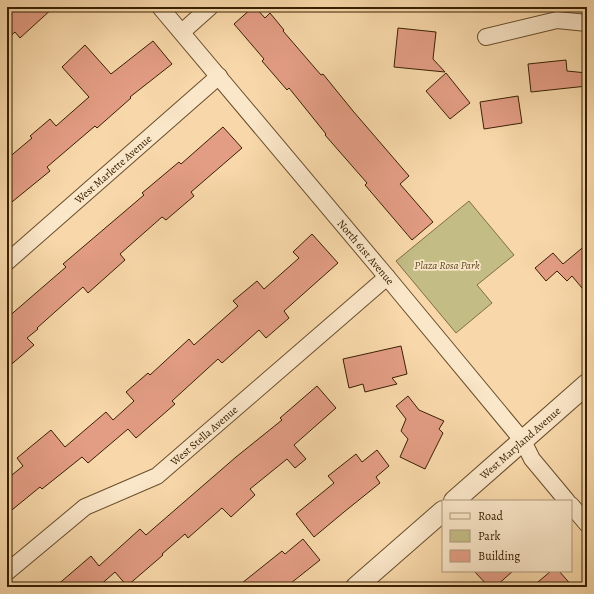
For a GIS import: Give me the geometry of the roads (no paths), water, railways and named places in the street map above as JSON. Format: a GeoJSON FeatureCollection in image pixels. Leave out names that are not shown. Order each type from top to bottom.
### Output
{"type":"FeatureCollection","features":[{"type":"Feature","properties":{"kind":"street","name":"North 61st Avenue"},"geometry":{"type":"LineString","coordinates":[[160,7],[523,441],[532,458],[567,500]]}},
{"type":"Feature","properties":{"kind":"street"},"geometry":{"type":"LineString","coordinates":[[182,32],[210,7]]}},
{"type":"Feature","properties":{"kind":"street"},"geometry":{"type":"LineString","coordinates":[[486,37],[557,14],[587,23]]}},
{"type":"Feature","properties":{"kind":"street","name":"West Marlette Avenue"},"geometry":{"type":"LineString","coordinates":[[7,262],[219,76]]}},
{"type":"Feature","properties":{"kind":"street","name":"West Stella Avenue"},"geometry":{"type":"LineString","coordinates":[[7,572],[85,507],[157,476],[387,277]]}},
{"type":"Feature","properties":{"kind":"street","name":"West Maryland Avenue"},"geometry":{"type":"LineString","coordinates":[[455,500],[587,384]]}},
{"type":"Feature","properties":{"kind":"street"},"geometry":{"type":"LineString","coordinates":[[572,506],[587,524]]}},
{"type":"Feature","properties":{"kind":"street"},"geometry":{"type":"LineString","coordinates":[[356,587],[442,512]]}},
{"type":"Feature","properties":{"kind":"park label","name":"Plaza Rosa Park"},"geometry":{"type":"Point","coordinates":[447,265]}}]}
